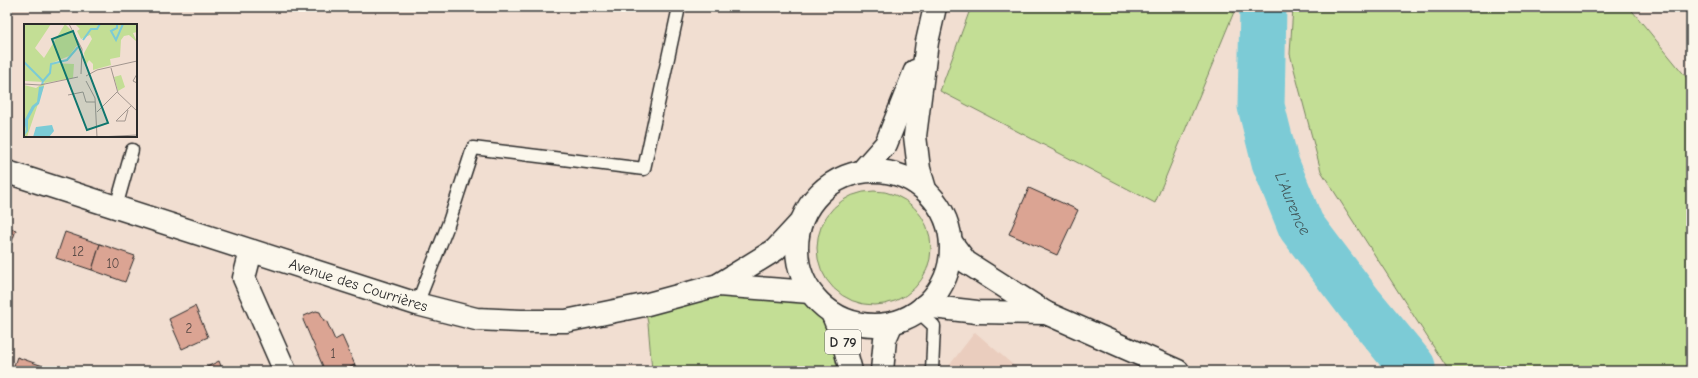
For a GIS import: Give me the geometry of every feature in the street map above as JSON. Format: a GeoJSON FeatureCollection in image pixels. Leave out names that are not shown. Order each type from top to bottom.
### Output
{"type":"FeatureCollection","features":[{"type":"Feature","properties":{"kind":"main road"},"geometry":{"type":"LineString","coordinates":[[925,189],[919,169],[915,136],[927,42],[935,7]]}},
{"type":"Feature","properties":{"kind":"main road"},"geometry":{"type":"LineString","coordinates":[[862,171],[886,144],[927,42]]}},
{"type":"Feature","properties":{"kind":"main road"},"geometry":{"type":"LineString","coordinates":[[862,171],[884,171],[906,177],[925,189],[938,204],[947,222],[951,242],[950,260],[945,277],[936,293],[921,309],[892,323],[872,325],[853,322],[832,313],[810,292],[800,270],[797,246],[801,222],[810,203],[824,188],[842,177],[862,171]]}},
{"type":"Feature","properties":{"kind":"main road","name":"Avenue des Courrières"},"geometry":{"type":"LineString","coordinates":[[7,172],[417,304],[476,319],[566,321],[644,305],[718,285],[775,250],[801,222]]}},
{"type":"Feature","properties":{"kind":"main road"},"geometry":{"type":"LineString","coordinates":[[951,242],[966,262],[1046,313],[1178,371]]}},
{"type":"Feature","properties":{"kind":"main road"},"geometry":{"type":"LineString","coordinates":[[251,251],[244,278],[285,371]]}},
{"type":"Feature","properties":{"kind":"main road","name":"Avenue des Courrières"},"geometry":{"type":"LineString","coordinates":[[718,285],[810,292]]}},
{"type":"Feature","properties":{"kind":"main road"},"geometry":{"type":"LineString","coordinates":[[921,309],[977,312],[1046,313]]}},
{"type":"Feature","properties":{"kind":"main road","name":"D 79"},"geometry":{"type":"LineString","coordinates":[[832,313],[842,337],[851,371]]}},
{"type":"Feature","properties":{"kind":"main road","name":"D 79"},"geometry":{"type":"LineString","coordinates":[[882,371],[886,339],[892,323]]}},
{"type":"Feature","properties":{"kind":"lane"},"geometry":{"type":"LineString","coordinates":[[417,304],[448,224],[473,148],[644,169],[679,7]]}},
{"type":"Feature","properties":{"kind":"lane"},"geometry":{"type":"LineString","coordinates":[[116,207],[132,150]]}},
{"type":"Feature","properties":{"kind":"lane"},"geometry":{"type":"LineString","coordinates":[[921,309],[934,326],[932,371]]}},
{"type":"Feature","properties":{"kind":"shaded area"},"geometry":{"type":"Polygon","coordinates":[[[975,332],[1020,371],[945,371],[975,332]]]}},
{"type":"Feature","properties":{"kind":"green space"},"geometry":{"type":"Polygon","coordinates":[[[971,7],[1236,7],[1155,203],[940,91],[971,7]]]}},
{"type":"Feature","properties":{"kind":"green space"},"geometry":{"type":"Polygon","coordinates":[[[1293,7],[1629,7],[1691,83],[1691,371],[1449,371],[1321,171],[1290,54],[1293,7]]]}},
{"type":"Feature","properties":{"kind":"green space"},"geometry":{"type":"Polygon","coordinates":[[[874,191],[896,195],[906,200],[922,216],[927,226],[931,248],[927,270],[922,280],[906,296],[896,301],[874,305],[852,301],[842,296],[826,280],[821,270],[817,248],[821,226],[826,216],[842,200],[852,195],[874,191]]]}},
{"type":"Feature","properties":{"kind":"green space"},"geometry":{"type":"Polygon","coordinates":[[[718,285],[810,292],[832,313],[851,371],[652,371],[648,323],[644,305],[718,285]]]}},
{"type":"Feature","properties":{"kind":"building"},"geometry":{"type":"Polygon","coordinates":[[[1029,188],[1078,210],[1057,255],[1009,234],[1029,188]]]}},
{"type":"Feature","properties":{"kind":"building"},"geometry":{"type":"Polygon","coordinates":[[[7,227],[16,230],[7,256],[7,227]]]}},
{"type":"Feature","properties":{"kind":"building"},"geometry":{"type":"Polygon","coordinates":[[[65,232],[100,244],[92,270],[56,258],[65,232]]]}},
{"type":"Feature","properties":{"kind":"building"},"geometry":{"type":"Polygon","coordinates":[[[100,244],[135,256],[125,282],[92,270],[100,244]]]}},
{"type":"Feature","properties":{"kind":"building"},"geometry":{"type":"Polygon","coordinates":[[[195,306],[208,337],[182,349],[169,319],[195,306]]]}},
{"type":"Feature","properties":{"kind":"building"},"geometry":{"type":"Polygon","coordinates":[[[316,311],[320,312],[324,321],[326,320],[335,340],[342,336],[355,365],[342,371],[325,371],[303,320],[304,316],[316,311]]]}},
{"type":"Feature","properties":{"kind":"building"},"geometry":{"type":"Polygon","coordinates":[[[17,357],[43,366],[41,371],[12,371],[17,357]]]}},
{"type":"Feature","properties":{"kind":"building"},"geometry":{"type":"Polygon","coordinates":[[[219,361],[223,371],[199,371],[219,361]]]}},
{"type":"Feature","properties":{"kind":"building"},"geometry":{"type":"Polygon","coordinates":[[[355,365],[357,371],[342,371],[355,365]]]}},
{"type":"Feature","properties":{"kind":"waterway","name":"L'Aurence"},"geometry":{"type":"LineString","coordinates":[[1263,7],[1261,106],[1275,162],[1301,226],[1360,304],[1412,367]]}}]}
